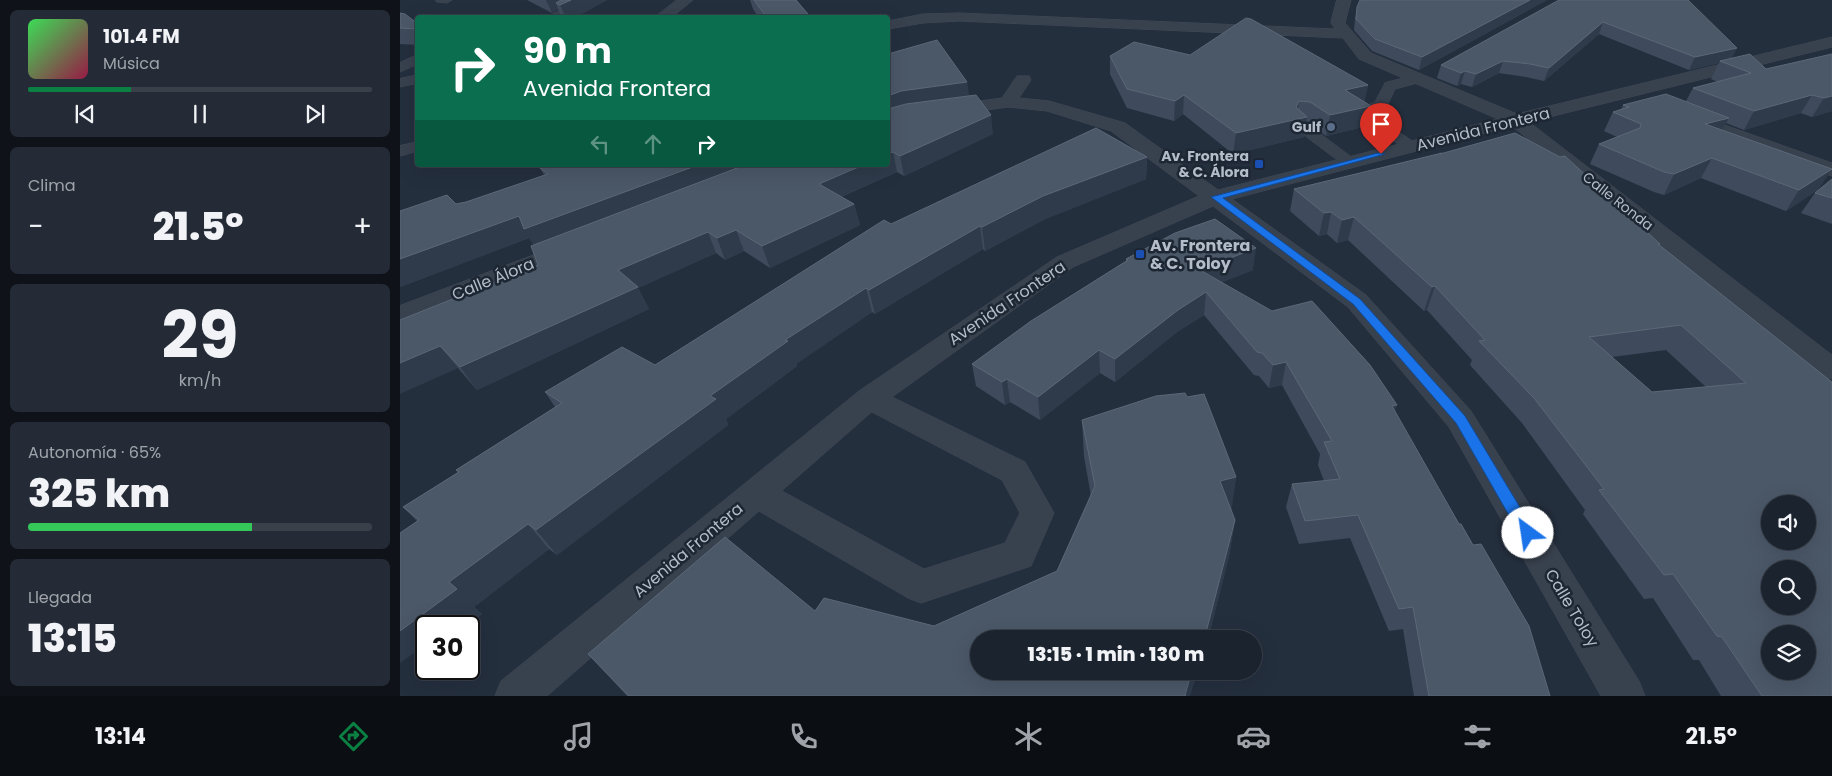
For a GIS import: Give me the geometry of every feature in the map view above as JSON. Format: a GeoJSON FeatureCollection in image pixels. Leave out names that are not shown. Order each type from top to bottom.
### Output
{"type":"FeatureCollection","features":[{"type":"Feature","properties":{"kind":"street"},"geometry":{"type":"LineString","coordinates":[[665,15],[686,0]]}},
{"type":"Feature","properties":{"kind":"street","name":"Calle Ronda"},"geometry":{"type":"LineString","coordinates":[[1344,0],[1338,24],[1365,56],[1428,73],[1515,120],[1832,369]]}},
{"type":"Feature","properties":{"kind":"street"},"geometry":{"type":"LineString","coordinates":[[890,25],[921,19],[986,18],[1347,34]]}},
{"type":"Feature","properties":{"kind":"street","name":"Avenida Frontera"},"geometry":{"type":"LineString","coordinates":[[516,696],[870,398],[1065,262],[1216,197],[1626,92],[1832,42]]}},
{"type":"Feature","properties":{"kind":"street"},"geometry":{"type":"LineString","coordinates":[[1008,102],[1023,80]]}},
{"type":"Feature","properties":{"kind":"street"},"geometry":{"type":"LineString","coordinates":[[1626,92],[1653,103]]}},
{"type":"Feature","properties":{"kind":"street"},"geometry":{"type":"LineString","coordinates":[[890,122],[905,116],[1008,102],[1049,106],[1118,127],[1216,197]]}},
{"type":"Feature","properties":{"kind":"street"},"geometry":{"type":"LineString","coordinates":[[1671,110],[1789,156],[1832,170]]}},
{"type":"Feature","properties":{"kind":"street","name":"Calle Toloy"},"geometry":{"type":"LineString","coordinates":[[1216,197],[1357,301],[1460,419],[1624,696]]}},
{"type":"Feature","properties":{"kind":"street","name":"Calle Álora"},"geometry":{"type":"LineString","coordinates":[[400,315],[595,238]]}},
{"type":"Feature","properties":{"kind":"street"},"geometry":{"type":"LineString","coordinates":[[756,493],[921,586],[1018,556],[1036,513],[1014,471],[870,398]]}},
{"type":"Feature","properties":{"kind":"lane"},"geometry":{"type":"LineString","coordinates":[[441,0],[447,0]]}},
{"type":"Feature","properties":{"kind":"lane"},"geometry":{"type":"LineString","coordinates":[[557,15],[584,1]]}},
{"type":"Feature","properties":{"kind":"lane"},"geometry":{"type":"LineString","coordinates":[[400,68],[415,60]]}},
{"type":"Feature","properties":{"kind":"lane"},"geometry":{"type":"LineString","coordinates":[[1412,147],[1360,113],[1381,105],[1390,86],[1428,73]]}},
{"type":"Feature","properties":{"kind":"lane"},"geometry":{"type":"LineString","coordinates":[[400,83],[415,80]]}},
{"type":"Feature","properties":{"kind":"lane"},"geometry":{"type":"LineString","coordinates":[[1301,126],[1349,162]]}},
{"type":"Feature","properties":{"kind":"lane"},"geometry":{"type":"LineString","coordinates":[[400,151],[415,147]]}},
{"type":"Feature","properties":{"kind":"building"},"geometry":{"type":"Polygon","coordinates":[[[561,0],[571,0],[560,5],[556,3],[561,0]]]}},
{"type":"Feature","properties":{"kind":"building"},"geometry":{"type":"Polygon","coordinates":[[[754,0],[796,0],[808,14],[803,15],[765,15],[754,0]]]}},
{"type":"Feature","properties":{"kind":"building"},"geometry":{"type":"Polygon","coordinates":[[[1360,0],[1530,0],[1422,57],[1375,39],[1356,19],[1360,0]]]}},
{"type":"Feature","properties":{"kind":"building"},"geometry":{"type":"Polygon","coordinates":[[[1559,0],[1688,0],[1737,48],[1695,57],[1603,22],[1549,68],[1503,61],[1476,74],[1465,71],[1461,73],[1441,65],[1559,0]]]}},
{"type":"Feature","properties":{"kind":"building"},"geometry":{"type":"Polygon","coordinates":[[[400,13],[405,14],[415,22],[415,29],[400,28],[400,13]]]}},
{"type":"Feature","properties":{"kind":"building"},"geometry":{"type":"Polygon","coordinates":[[[1246,18],[1251,19],[1368,85],[1345,90],[1371,106],[1330,115],[1310,102],[1299,101],[1296,107],[1307,117],[1236,133],[1184,95],[1175,101],[1127,89],[1110,56],[1134,42],[1190,55],[1246,18]]]}},
{"type":"Feature","properties":{"kind":"building"},"geometry":{"type":"Polygon","coordinates":[[[937,40],[967,82],[901,91],[890,95],[890,53],[937,40]]]}},
{"type":"Feature","properties":{"kind":"building"},"geometry":{"type":"Polygon","coordinates":[[[1750,54],[1766,69],[1832,54],[1832,96],[1824,98],[1812,95],[1754,111],[1693,88],[1751,73],[1720,61],[1750,54]]]}},
{"type":"Feature","properties":{"kind":"building"},"geometry":{"type":"Polygon","coordinates":[[[1666,94],[1729,118],[1705,124],[1832,169],[1799,190],[1712,158],[1674,174],[1664,172],[1599,144],[1640,128],[1641,124],[1613,112],[1629,107],[1623,105],[1666,94]]]}},
{"type":"Feature","properties":{"kind":"building"},"geometry":{"type":"Polygon","coordinates":[[[976,95],[991,115],[900,156],[893,152],[890,153],[890,108],[906,104],[976,95]]]}},
{"type":"Feature","properties":{"kind":"building"},"geometry":{"type":"Polygon","coordinates":[[[1096,128],[1147,157],[1043,196],[982,227],[980,226],[869,290],[866,288],[785,340],[788,341],[710,396],[716,399],[536,530],[528,524],[449,582],[457,589],[422,615],[415,615],[415,620],[400,631],[400,533],[419,520],[403,507],[459,472],[456,470],[562,403],[545,392],[622,347],[655,365],[884,220],[891,224],[1096,128]]]}},
{"type":"Feature","properties":{"kind":"building"},"geometry":{"type":"Polygon","coordinates":[[[1515,133],[1560,157],[1565,156],[1660,244],[1658,244],[1832,382],[1832,696],[1762,696],[1722,637],[1717,636],[1673,574],[1664,575],[1599,490],[1604,489],[1534,398],[1479,341],[1485,340],[1435,286],[1432,287],[1354,217],[1342,220],[1331,212],[1324,213],[1294,189],[1442,153],[1440,154],[1515,133]],[[1681,325],[1589,337],[1652,392],[1746,383],[1681,325]]]}},
{"type":"Feature","properties":{"kind":"building"},"geometry":{"type":"Polygon","coordinates":[[[693,167],[524,229],[519,216],[400,259],[400,211],[447,195],[456,204],[466,202],[548,174],[540,168],[693,167]]]}},
{"type":"Feature","properties":{"kind":"building"},"geometry":{"type":"Polygon","coordinates":[[[740,167],[858,167],[819,184],[854,204],[762,246],[736,230],[717,238],[708,232],[618,270],[638,287],[460,367],[440,346],[400,363],[400,320],[538,265],[531,246],[740,167]]]}},
{"type":"Feature","properties":{"kind":"building"},"geometry":{"type":"Polygon","coordinates":[[[1832,179],[1832,198],[1815,193],[1832,179]]]}},
{"type":"Feature","properties":{"kind":"building"},"geometry":{"type":"Polygon","coordinates":[[[1215,219],[1256,248],[1200,270],[1272,311],[1312,301],[1370,365],[1397,405],[1392,406],[1459,524],[1461,524],[1473,545],[1481,544],[1529,626],[1550,696],[1429,696],[1413,607],[1399,609],[1358,515],[1305,521],[1292,484],[1340,479],[1324,442],[1332,441],[1286,362],[1273,365],[1262,353],[1257,352],[1206,292],[1178,310],[1115,359],[1099,350],[1038,397],[1007,379],[1002,382],[972,364],[1031,321],[1128,260],[1126,259],[1175,233],[1215,219]]]}},
{"type":"Feature","properties":{"kind":"building"},"geometry":{"type":"Polygon","coordinates":[[[1185,393],[1187,397],[1204,394],[1236,477],[1220,481],[1235,520],[1207,630],[970,630],[970,680],[1189,680],[1186,696],[629,696],[588,654],[725,537],[815,611],[824,598],[934,626],[1057,571],[1095,486],[1082,420],[1156,396],[1185,393]]]}},
{"type":"Feature","properties":{"kind":"place","name":"Gulf"},"geometry":{"type":"Point","coordinates":[1331,127]}},
{"type":"Feature","properties":{"kind":"place","name":"Av. Frontera & C. Álora"},"geometry":{"type":"Point","coordinates":[1259,164]}},
{"type":"Feature","properties":{"kind":"place","name":"Av. Frontera & C. Toloy"},"geometry":{"type":"Point","coordinates":[1140,254]}},
{"type":"Feature","properties":{"kind":"route"},"geometry":{"type":"LineString","coordinates":[[1381,154],[1216,197],[1357,301],[1460,419],[1528,533]]}}]}
